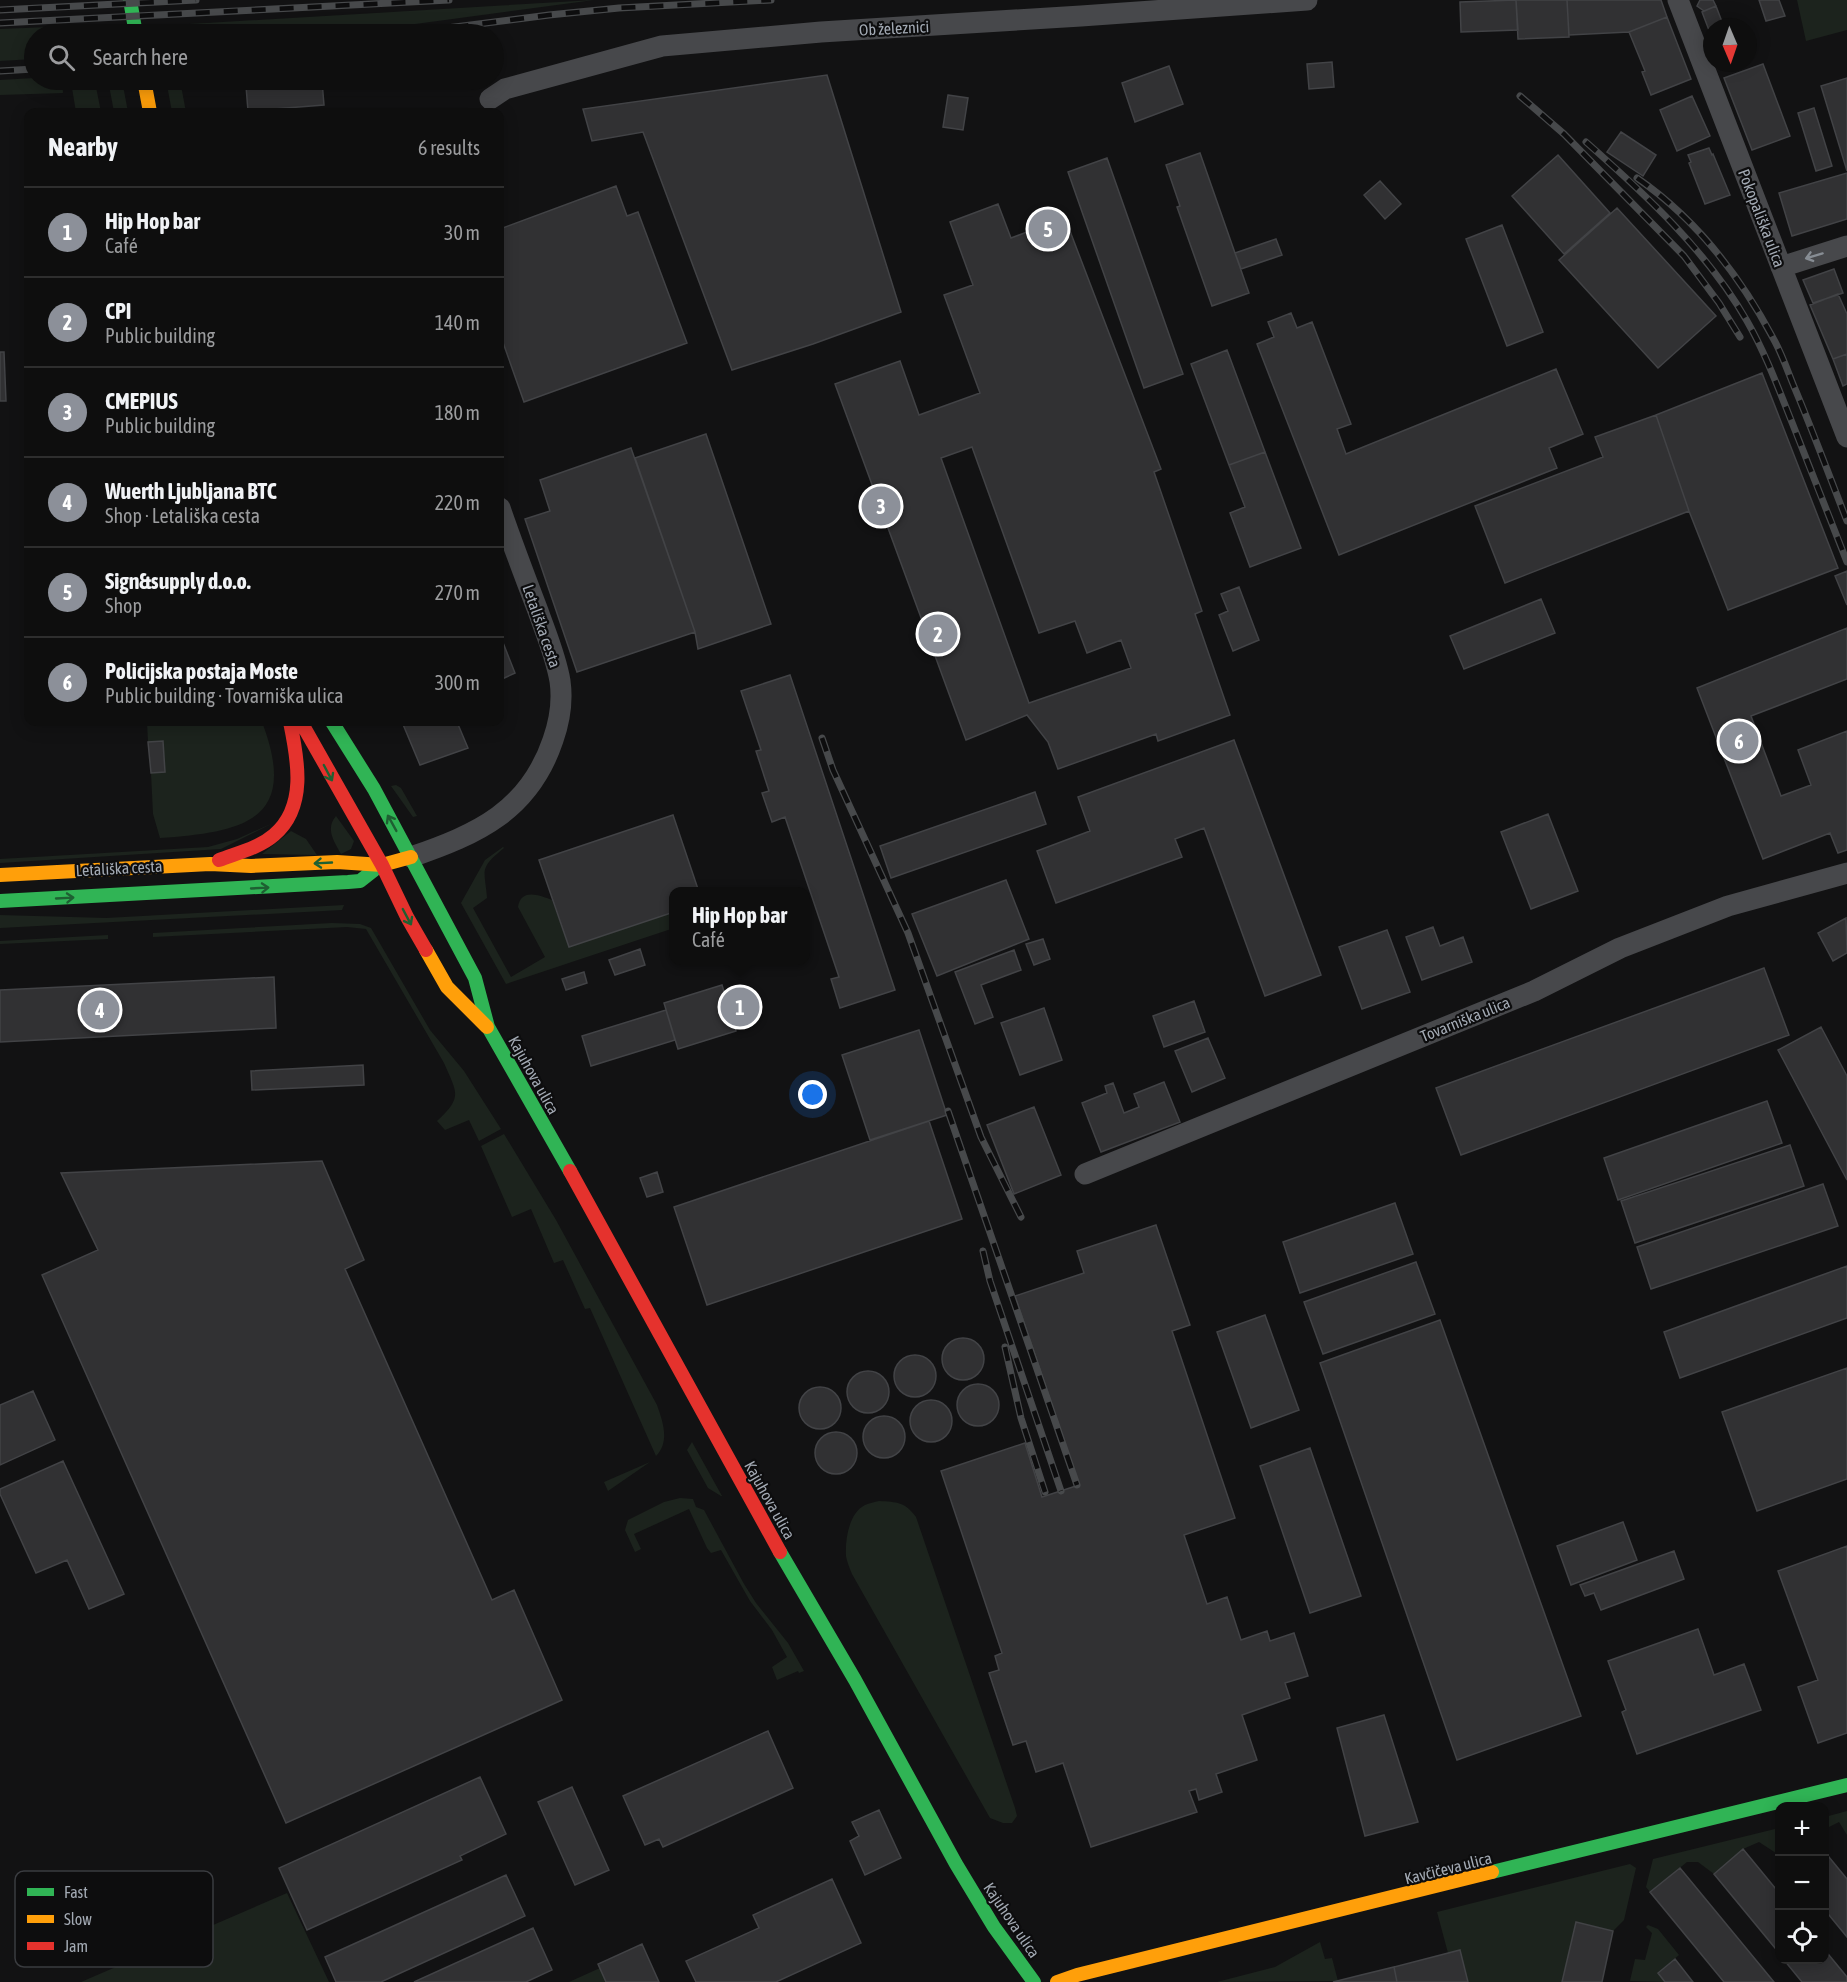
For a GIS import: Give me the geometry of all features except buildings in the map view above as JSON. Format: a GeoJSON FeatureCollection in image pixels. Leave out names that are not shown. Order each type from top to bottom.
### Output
{"type":"FeatureCollection","features":[{"type":"Feature","properties":{"kind":"main road"},"geometry":{"type":"LineString","coordinates":[[130,0],[134,24]]}},
{"type":"Feature","properties":{"kind":"main road"},"geometry":{"type":"LineString","coordinates":[[146,90],[149,108]]}},
{"type":"Feature","properties":{"kind":"main road"},"geometry":{"type":"LineString","coordinates":[[210,864],[274,836],[285,825],[293,811],[297,794],[298,776],[291,726]]}},
{"type":"Feature","properties":{"kind":"main road","name":"Kajuhova ulica"},"geometry":{"type":"LineString","coordinates":[[303,726],[382,865],[407,917],[447,987],[488,1027]]}},
{"type":"Feature","properties":{"kind":"main road","name":"Kajuhova ulica"},"geometry":{"type":"LineString","coordinates":[[335,726],[374,789],[475,978],[488,1027],[588,1203],[763,1522],[855,1680],[956,1864],[994,1927],[1035,1982]]}},
{"type":"Feature","properties":{"kind":"main road","name":"Letališka cesta"},"geometry":{"type":"LineString","coordinates":[[2,901],[360,881],[382,865],[411,856]]}},
{"type":"Feature","properties":{"kind":"main road","name":"Letališka cesta"},"geometry":{"type":"LineString","coordinates":[[0,875],[210,864],[251,866],[337,862],[382,865]]}},
{"type":"Feature","properties":{"kind":"main road","name":"Kavčičeva ulica"},"geometry":{"type":"LineString","coordinates":[[1057,1982],[1847,1785]]}},
{"type":"Feature","properties":{"kind":"street","name":"Ob železnici"},"geometry":{"type":"LineString","coordinates":[[490,99],[506,89],[662,45],[821,32],[1093,16],[1307,0]]}},
{"type":"Feature","properties":{"kind":"street","name":"Pokopališka ulica"},"geometry":{"type":"LineString","coordinates":[[1678,0],[1847,436]]}},
{"type":"Feature","properties":{"kind":"street"},"geometry":{"type":"LineString","coordinates":[[1781,267],[1847,246]]}},
{"type":"Feature","properties":{"kind":"street","name":"Letališka cesta"},"geometry":{"type":"LineString","coordinates":[[411,856],[441,847],[460,838],[498,817],[516,802],[541,768],[549,753],[559,722],[561,697],[556,662],[504,519]]}},
{"type":"Feature","properties":{"kind":"street","name":"Tovarniška ulica"},"geometry":{"type":"LineString","coordinates":[[1085,1174],[1534,991],[1620,948],[1728,906],[1847,873]]}},
{"type":"Feature","properties":{"kind":"shaded area"},"geometry":{"type":"Polygon","coordinates":[[[594,0],[415,24],[189,24],[594,0]]]}},
{"type":"Feature","properties":{"kind":"shaded area"},"geometry":{"type":"Polygon","coordinates":[[[1797,0],[1847,0],[1847,30],[1806,41],[1797,0]]]}},
{"type":"Feature","properties":{"kind":"shaded area"},"geometry":{"type":"Polygon","coordinates":[[[24,28],[24,60],[0,61],[0,29],[24,28]]]}},
{"type":"Feature","properties":{"kind":"shaded area"},"geometry":{"type":"Polygon","coordinates":[[[24,79],[24,90],[63,90],[63,93],[0,95],[0,80],[24,79]]]}},
{"type":"Feature","properties":{"kind":"shaded area"},"geometry":{"type":"Polygon","coordinates":[[[72,90],[97,90],[100,108],[75,108],[72,90]]]}},
{"type":"Feature","properties":{"kind":"shaded area"},"geometry":{"type":"Polygon","coordinates":[[[110,90],[124,90],[127,108],[113,108],[110,90]]]}},
{"type":"Feature","properties":{"kind":"shaded area"},"geometry":{"type":"Polygon","coordinates":[[[168,90],[182,90],[185,108],[171,108],[168,90]]]}},
{"type":"Feature","properties":{"kind":"shaded area"},"geometry":{"type":"Polygon","coordinates":[[[147,726],[263,726],[272,755],[274,781],[268,801],[256,815],[239,825],[216,831],[160,838],[153,814],[151,773],[165,771],[163,741],[148,742],[147,726]]]}},
{"type":"Feature","properties":{"kind":"shaded area"},"geometry":{"type":"Polygon","coordinates":[[[396,785],[401,788],[417,816],[413,817],[391,786],[396,785]]]}},
{"type":"Feature","properties":{"kind":"shaded area"},"geometry":{"type":"Polygon","coordinates":[[[336,816],[354,841],[351,849],[341,854],[333,840],[331,830],[336,816]]]}},
{"type":"Feature","properties":{"kind":"shaded area"},"geometry":{"type":"Polygon","coordinates":[[[273,823],[221,849],[0,863],[0,859],[208,847],[237,839],[273,823]]]}},
{"type":"Feature","properties":{"kind":"shaded area"},"geometry":{"type":"Polygon","coordinates":[[[291,831],[306,839],[317,855],[262,854],[291,831]]]}},
{"type":"Feature","properties":{"kind":"shaded area"},"geometry":{"type":"Polygon","coordinates":[[[504,848],[490,861],[485,870],[487,898],[473,908],[511,977],[545,957],[518,907],[523,897],[527,895],[552,900],[569,947],[669,914],[669,930],[506,984],[461,903],[485,860],[504,848]]]}},
{"type":"Feature","properties":{"kind":"shaded area"},"geometry":{"type":"Polygon","coordinates":[[[344,905],[342,910],[0,928],[0,915],[106,918],[344,905]]]}},
{"type":"Feature","properties":{"kind":"shaded area"},"geometry":{"type":"Polygon","coordinates":[[[332,923],[360,924],[371,928],[430,1030],[464,1071],[501,1129],[479,1141],[469,1120],[445,1130],[437,1121],[454,1100],[452,1081],[444,1063],[366,929],[347,927],[153,937],[153,933],[332,923]]]}},
{"type":"Feature","properties":{"kind":"shaded area"},"geometry":{"type":"Polygon","coordinates":[[[108,935],[108,939],[0,944],[0,941],[108,935]]]}},
{"type":"Feature","properties":{"kind":"shaded area"},"geometry":{"type":"Polygon","coordinates":[[[504,1134],[556,1220],[657,1405],[664,1438],[663,1445],[656,1456],[590,1308],[585,1309],[563,1260],[554,1263],[531,1209],[512,1217],[481,1146],[504,1134]]]}},
{"type":"Feature","properties":{"kind":"shaded area"},"geometry":{"type":"Polygon","coordinates":[[[692,1442],[722,1496],[708,1488],[687,1450],[692,1442]]]}},
{"type":"Feature","properties":{"kind":"shaded area"},"geometry":{"type":"Polygon","coordinates":[[[650,1462],[608,1491],[604,1482],[650,1462]]]}},
{"type":"Feature","properties":{"kind":"shaded area"},"geometry":{"type":"Polygon","coordinates":[[[680,1498],[693,1499],[696,1507],[704,1510],[744,1584],[788,1643],[804,1671],[799,1673],[798,1671],[777,1680],[772,1667],[787,1657],[772,1630],[750,1601],[721,1550],[711,1553],[707,1548],[689,1509],[634,1534],[641,1549],[635,1552],[625,1530],[628,1520],[664,1502],[680,1498]]]}},
{"type":"Feature","properties":{"kind":"shaded area"},"geometry":{"type":"Polygon","coordinates":[[[879,1501],[900,1504],[908,1508],[916,1517],[1015,1808],[1017,1816],[1012,1823],[1003,1823],[990,1818],[852,1574],[846,1558],[846,1549],[847,1535],[852,1520],[855,1514],[867,1504],[879,1501]]]}},
{"type":"Feature","properties":{"kind":"shaded area"},"geometry":{"type":"Polygon","coordinates":[[[1847,1811],[1847,1835],[1839,1822],[1829,1827],[1829,1816],[1847,1811]]]}},
{"type":"Feature","properties":{"kind":"shaded area"},"geometry":{"type":"Polygon","coordinates":[[[1775,1829],[1775,1852],[1759,1842],[1743,1849],[1714,1874],[1698,1862],[1687,1862],[1650,1892],[1646,1887],[1653,1859],[1775,1829]]]}},
{"type":"Feature","properties":{"kind":"shaded area"},"geometry":{"type":"Polygon","coordinates":[[[1630,1864],[1636,1868],[1624,1920],[1613,1931],[1576,1922],[1562,1982],[1468,1982],[1448,1953],[1437,1912],[1630,1864]]]}},
{"type":"Feature","properties":{"kind":"shaded area"},"geometry":{"type":"Polygon","coordinates":[[[287,1893],[329,1982],[81,1982],[116,1967],[213,1967],[213,1925],[287,1893]]]}},
{"type":"Feature","properties":{"kind":"shaded area"},"geometry":{"type":"Polygon","coordinates":[[[1648,1925],[1658,1929],[1679,1955],[1658,1973],[1665,1982],[1630,1981],[1635,1959],[1645,1960],[1652,1933],[1646,1927],[1648,1925]]]}},
{"type":"Feature","properties":{"kind":"shaded area"},"geometry":{"type":"Polygon","coordinates":[[[1320,1942],[1325,1959],[1332,1958],[1338,1981],[1217,1982],[1275,1967],[1320,1942]]]}},
{"type":"Feature","properties":{"kind":"shaded area"},"geometry":{"type":"Polygon","coordinates":[[[600,1968],[606,1982],[569,1982],[600,1968]]]}},
{"type":"Feature","properties":{"kind":"railway"},"geometry":{"type":"LineString","coordinates":[[0,10],[196,0]]}},
{"type":"Feature","properties":{"kind":"railway"},"geometry":{"type":"LineString","coordinates":[[0,23],[449,0]]}},
{"type":"Feature","properties":{"kind":"railway"},"geometry":{"type":"LineString","coordinates":[[478,24],[619,8],[771,0]]}},
{"type":"Feature","properties":{"kind":"railway"},"geometry":{"type":"LineString","coordinates":[[0,71],[24,70]]}},
{"type":"Feature","properties":{"kind":"railway"},"geometry":{"type":"LineString","coordinates":[[1520,96],[1564,134],[1684,256],[1719,303],[1740,337]]}},
{"type":"Feature","properties":{"kind":"railway"},"geometry":{"type":"LineString","coordinates":[[1586,142],[1674,225],[1731,295],[1747,321],[1773,375],[1847,562]]}},
{"type":"Feature","properties":{"kind":"railway"},"geometry":{"type":"LineString","coordinates":[[1637,178],[1678,211],[1697,230],[1746,292],[1784,361],[1847,521]]}},
{"type":"Feature","properties":{"kind":"railway"},"geometry":{"type":"LineString","coordinates":[[822,738],[833,770],[908,933],[981,1137],[1021,1217]]}},
{"type":"Feature","properties":{"kind":"railway"},"geometry":{"type":"LineString","coordinates":[[948,1111],[1077,1485]]}},
{"type":"Feature","properties":{"kind":"railway"},"geometry":{"type":"LineString","coordinates":[[983,1251],[990,1281],[1061,1491]]}},
{"type":"Feature","properties":{"kind":"railway"},"geometry":{"type":"LineString","coordinates":[[1005,1347],[1021,1418],[1045,1492]]}},
{"type":"Feature","properties":{"kind":"traffic: fast"},"geometry":{"type":"LineString","coordinates":[[130,0],[134,24]]}},
{"type":"Feature","properties":{"kind":"traffic: fast"},"geometry":{"type":"LineString","coordinates":[[335,726],[374,789],[475,978],[488,1027],[570,1171]]}},
{"type":"Feature","properties":{"kind":"traffic: fast"},"geometry":{"type":"LineString","coordinates":[[0,901],[348,882],[360,881],[374,870]]}},
{"type":"Feature","properties":{"kind":"traffic: fast"},"geometry":{"type":"LineString","coordinates":[[780,1552],[855,1680],[956,1864],[994,1927],[1034,1982]]}},
{"type":"Feature","properties":{"kind":"traffic: fast"},"geometry":{"type":"LineString","coordinates":[[1492,1872],[1847,1785]]}},
{"type":"Feature","properties":{"kind":"traffic: slow"},"geometry":{"type":"LineString","coordinates":[[146,90],[149,108]]}},
{"type":"Feature","properties":{"kind":"traffic: slow"},"geometry":{"type":"LineString","coordinates":[[0,875],[210,864],[251,866],[337,862],[382,865],[411,857]]}},
{"type":"Feature","properties":{"kind":"traffic: slow"},"geometry":{"type":"LineString","coordinates":[[426,950],[447,987],[487,1027]]}},
{"type":"Feature","properties":{"kind":"traffic: slow"},"geometry":{"type":"LineString","coordinates":[[1057,1982],[1077,1975],[1492,1872]]}},
{"type":"Feature","properties":{"kind":"traffic: jam"},"geometry":{"type":"LineString","coordinates":[[219,860],[268,840],[284,824],[292,811],[296,797],[297,767],[291,726]]}},
{"type":"Feature","properties":{"kind":"traffic: jam"},"geometry":{"type":"LineString","coordinates":[[303,726],[382,865],[426,950]]}},
{"type":"Feature","properties":{"kind":"traffic: jam"},"geometry":{"type":"LineString","coordinates":[[570,1171],[780,1552]]}},
{"type":"Feature","properties":{"kind":"place","name":"Sign&supply d.o.o."},"geometry":{"type":"Point","coordinates":[1048,229]}},
{"type":"Feature","properties":{"kind":"place","name":"CMEPIUS"},"geometry":{"type":"Point","coordinates":[881,506]}},
{"type":"Feature","properties":{"kind":"place","name":"CPI"},"geometry":{"type":"Point","coordinates":[938,634]}},
{"type":"Feature","properties":{"kind":"place","name":"Policijska postaja Moste"},"geometry":{"type":"Point","coordinates":[1739,741]}},
{"type":"Feature","properties":{"kind":"place","name":"Hip Hop bar"},"geometry":{"type":"Point","coordinates":[740,1007]}},
{"type":"Feature","properties":{"kind":"place","name":"Wuerth Ljubljana BTC"},"geometry":{"type":"Point","coordinates":[100,1010]}}]}
